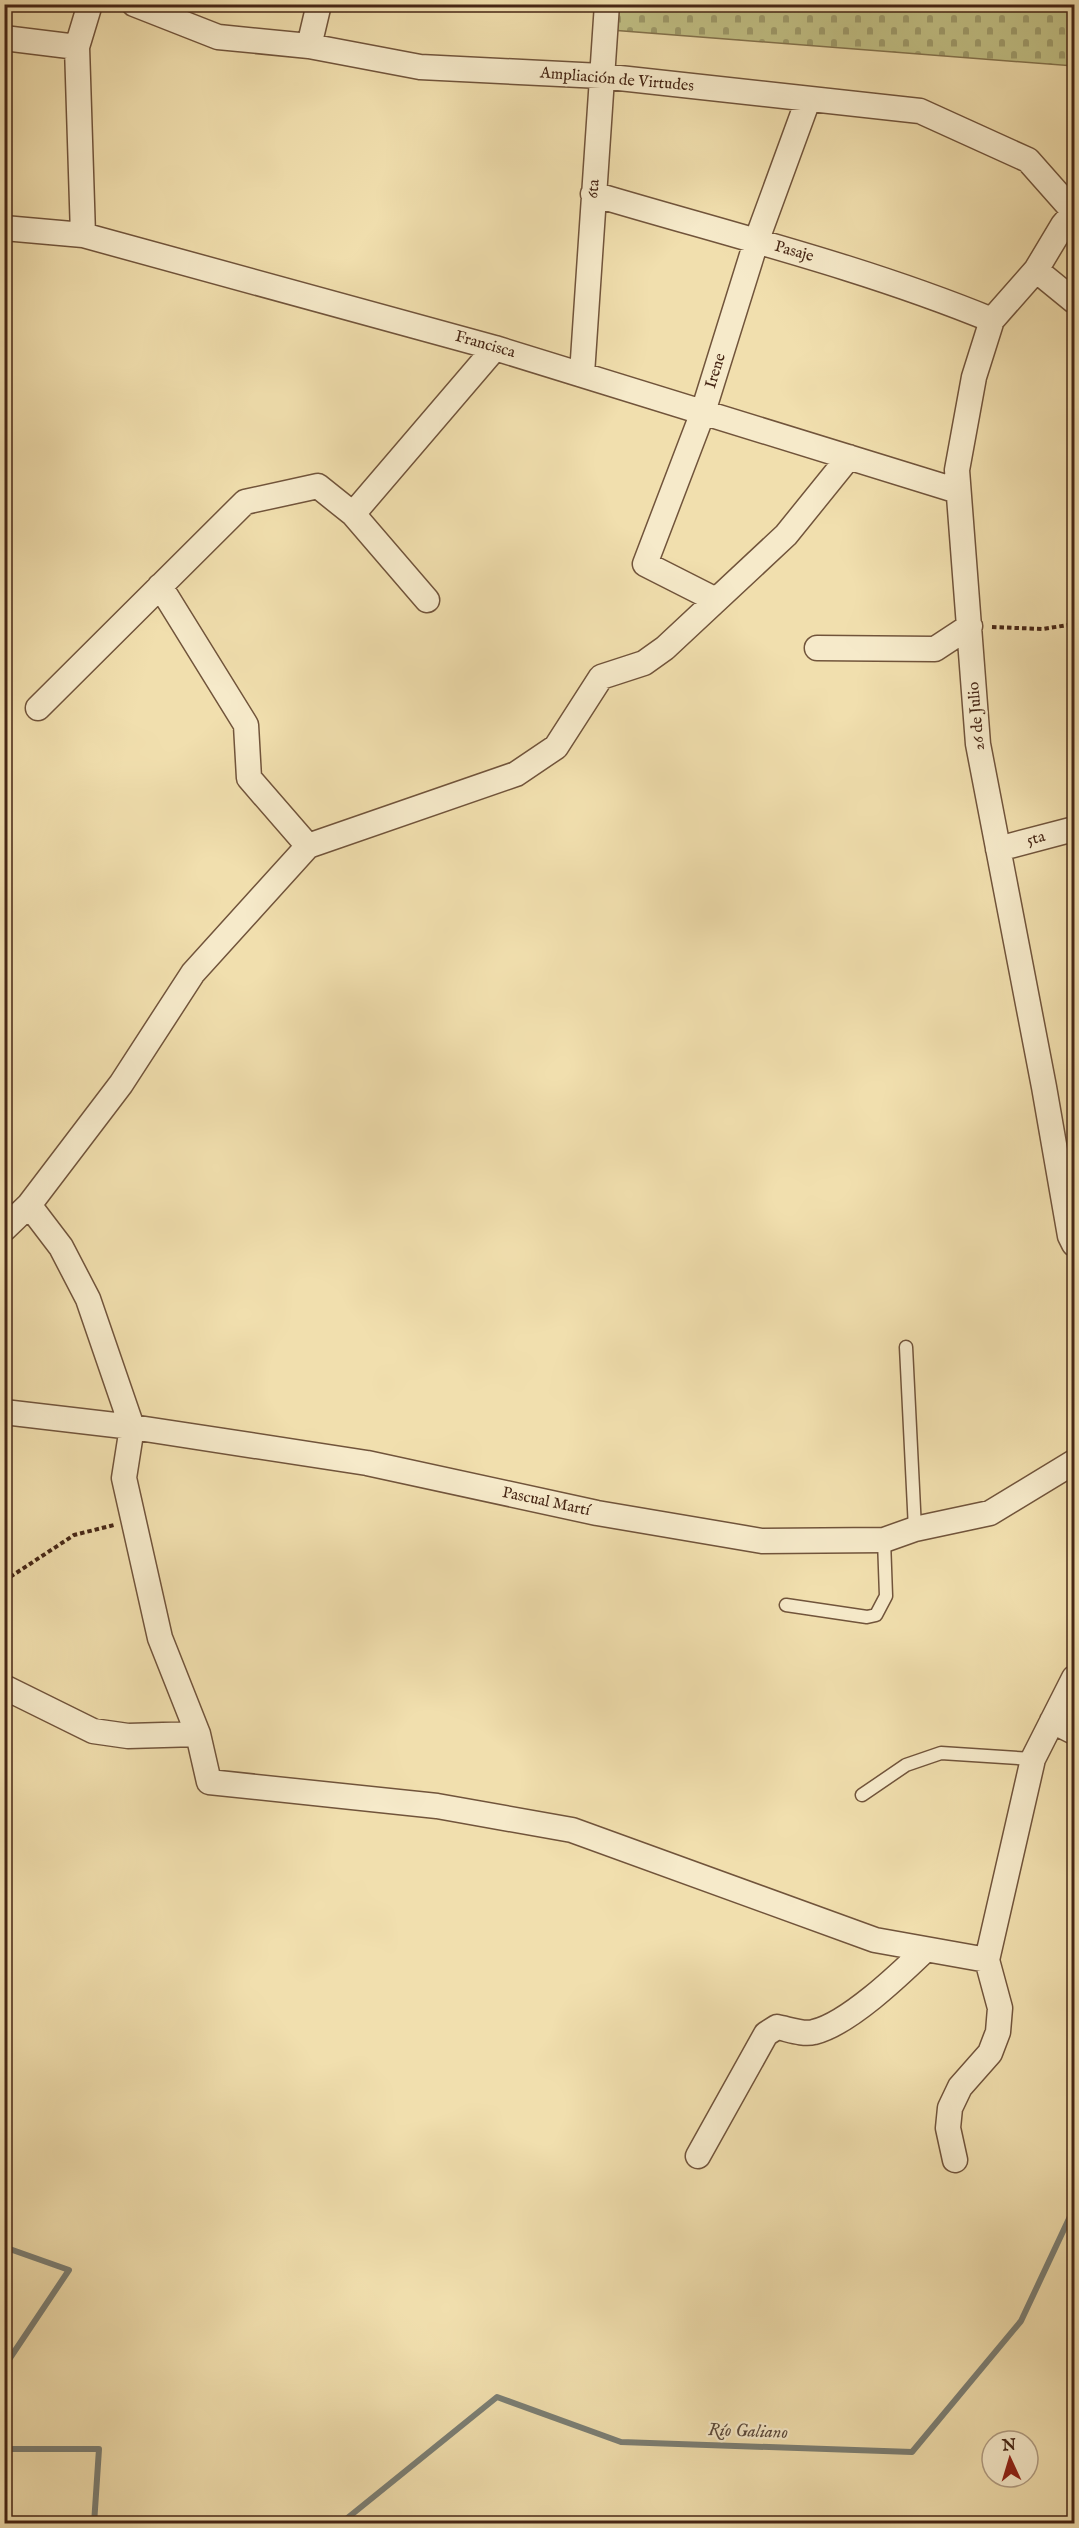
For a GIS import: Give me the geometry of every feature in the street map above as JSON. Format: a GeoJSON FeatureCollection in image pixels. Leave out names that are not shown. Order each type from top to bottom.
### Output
{"type":"FeatureCollection","features":[{"type":"Feature","properties":{"kind":"street"},"geometry":{"type":"LineString","coordinates":[[83,235],[77,47],[90,4]]}},
{"type":"Feature","properties":{"kind":"street","name":"Ampliación de Virtudes"},"geometry":{"type":"LineString","coordinates":[[134,4],[219,38],[309,46],[420,67],[601,76],[920,111],[1028,160],[1074,212]]}},
{"type":"Feature","properties":{"kind":"street"},"geometry":{"type":"LineString","coordinates":[[309,46],[319,4]]}},
{"type":"Feature","properties":{"kind":"street","name":"6ta"},"geometry":{"type":"LineString","coordinates":[[582,374],[607,4]]}},
{"type":"Feature","properties":{"kind":"street"},"geometry":{"type":"LineString","coordinates":[[4,38],[77,47]]}},
{"type":"Feature","properties":{"kind":"street","name":"Irene"},"geometry":{"type":"LineString","coordinates":[[716,600],[645,564],[703,412],[756,242],[808,100]]}},
{"type":"Feature","properties":{"kind":"street","name":"Pasaje"},"geometry":{"type":"LineString","coordinates":[[593,194],[800,253],[937,297],[992,320]]}},
{"type":"Feature","properties":{"kind":"street","name":"26 de Julio"},"geometry":{"type":"LineString","coordinates":[[1074,212],[1063,225],[1036,270],[992,320],[974,377],[957,470],[978,744],[1070,1236],[1074,1244]]}},
{"type":"Feature","properties":{"kind":"street","name":"Francisca"},"geometry":{"type":"LineString","coordinates":[[6,236],[83,235],[495,348],[958,491]]}},
{"type":"Feature","properties":{"kind":"street"},"geometry":{"type":"LineString","coordinates":[[1036,270],[1074,301]]}},
{"type":"Feature","properties":{"kind":"street"},"geometry":{"type":"LineString","coordinates":[[353,514],[495,348]]}},
{"type":"Feature","properties":{"kind":"street"},"geometry":{"type":"LineString","coordinates":[[4,1229],[29,1204],[121,1083],[193,973],[308,846],[516,774],[556,747],[601,677],[644,663],[665,648],[786,535],[849,457]]}},
{"type":"Feature","properties":{"kind":"street"},"geometry":{"type":"LineString","coordinates":[[38,708],[245,502],[318,486],[353,514],[427,600]]}},
{"type":"Feature","properties":{"kind":"street"},"geometry":{"type":"LineString","coordinates":[[160,586],[246,725],[249,778],[308,846]]}},
{"type":"Feature","properties":{"kind":"street"},"geometry":{"type":"LineString","coordinates":[[817,648],[935,649],[970,626]]}},
{"type":"Feature","properties":{"kind":"street","name":"5ta"},"geometry":{"type":"LineString","coordinates":[[998,849],[1074,828]]}},
{"type":"Feature","properties":{"kind":"street"},"geometry":{"type":"LineString","coordinates":[[29,1204],[61,1247],[87,1299],[132,1427],[124,1478],[160,1638],[198,1734],[209,1782],[437,1806],[572,1830],[875,1940],[924,1951],[987,1960]]}},
{"type":"Feature","properties":{"kind":"street","name":"Pascual Martí"},"geometry":{"type":"LineString","coordinates":[[4,1412],[132,1427],[367,1463],[597,1513],[762,1540],[884,1540],[915,1529],[990,1513],[1074,1462]]}},
{"type":"Feature","properties":{"kind":"street"},"geometry":{"type":"LineString","coordinates":[[955,2160],[948,2128],[950,2108],[960,2087],[990,2053],[998,2032],[1000,2008],[987,1960],[1033,1759],[1074,1678]]}},
{"type":"Feature","properties":{"kind":"street"},"geometry":{"type":"LineString","coordinates":[[4,1688],[93,1731],[128,1736],[198,1734]]}},
{"type":"Feature","properties":{"kind":"street"},"geometry":{"type":"LineString","coordinates":[[1052,1721],[1074,1732]]}},
{"type":"Feature","properties":{"kind":"street"},"geometry":{"type":"LineString","coordinates":[[698,2156],[766,2034],[777,2027],[812,2033],[826,2027],[882,1991],[924,1951]]}},
{"type":"Feature","properties":{"kind":"lane"},"geometry":{"type":"LineString","coordinates":[[906,1347],[915,1529]]}},
{"type":"Feature","properties":{"kind":"lane"},"geometry":{"type":"LineString","coordinates":[[786,1605],[867,1617],[876,1615],[886,1596],[884,1540]]}},
{"type":"Feature","properties":{"kind":"lane"},"geometry":{"type":"LineString","coordinates":[[862,1795],[906,1765],[941,1752],[1033,1759]]}},
{"type":"Feature","properties":{"kind":"path"},"geometry":{"type":"LineString","coordinates":[[970,626],[1043,629],[1074,624]]}},
{"type":"Feature","properties":{"kind":"path"},"geometry":{"type":"LineString","coordinates":[[4,1581],[74,1535],[135,1520]]}},
{"type":"Feature","properties":{"kind":"green space"},"geometry":{"type":"Polygon","coordinates":[[[613,5],[1074,5],[1074,66],[611,30],[613,5]]]}},
{"type":"Feature","properties":{"kind":"waterway","name":"Río Galiano"},"geometry":{"type":"LineString","coordinates":[[340,2524],[497,2397],[621,2442],[912,2452],[1021,2321],[1074,2208]]}},
{"type":"Feature","properties":{"kind":"waterway","name":"Río Galiano"},"geometry":{"type":"LineString","coordinates":[[4,2247],[69,2270],[4,2367]]}},
{"type":"Feature","properties":{"kind":"waterway","name":"Río Galiano"},"geometry":{"type":"LineString","coordinates":[[4,2449],[99,2449],[94,2524]]}}]}
